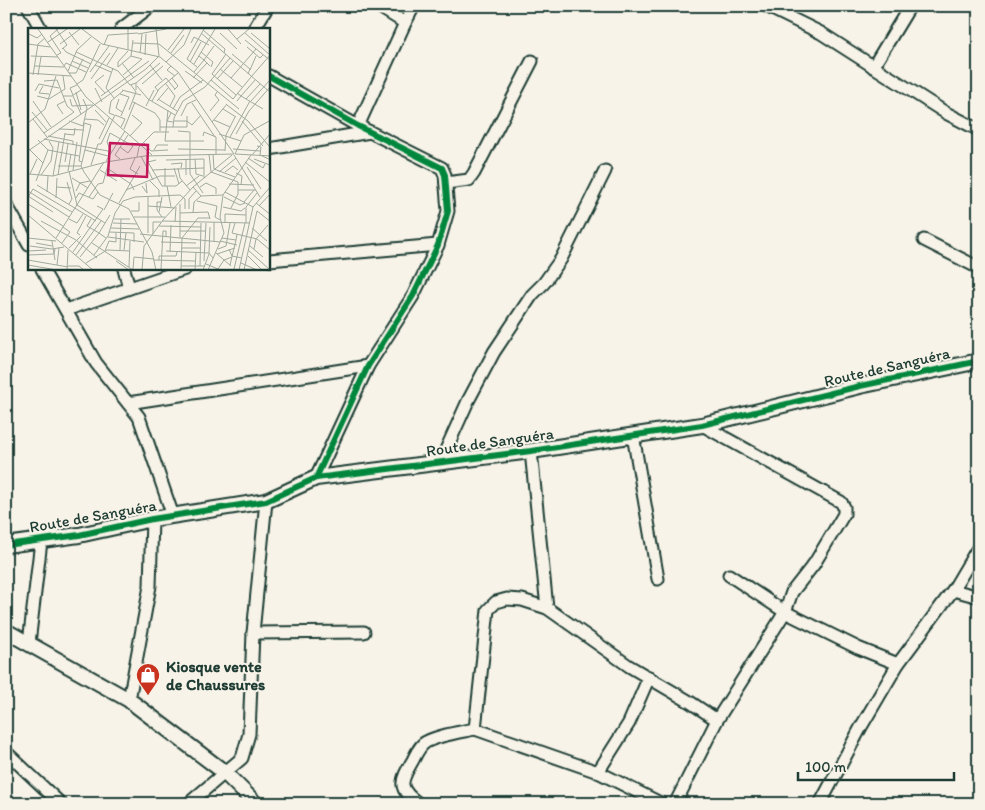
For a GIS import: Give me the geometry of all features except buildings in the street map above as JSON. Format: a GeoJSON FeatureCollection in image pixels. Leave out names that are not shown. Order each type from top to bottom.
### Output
{"type":"FeatureCollection","features":[{"type":"Feature","properties":{"kind":"street"},"geometry":{"type":"LineString","coordinates":[[28,6],[40,28]]}},
{"type":"Feature","properties":{"kind":"street"},"geometry":{"type":"LineString","coordinates":[[122,28],[151,6]]}},
{"type":"Feature","properties":{"kind":"street"},"geometry":{"type":"LineString","coordinates":[[255,28],[268,6]]}},
{"type":"Feature","properties":{"kind":"street"},"geometry":{"type":"LineString","coordinates":[[378,6],[405,22]]}},
{"type":"Feature","properties":{"kind":"street"},"geometry":{"type":"LineString","coordinates":[[358,126],[414,6]]}},
{"type":"Feature","properties":{"kind":"street"},"geometry":{"type":"LineString","coordinates":[[766,6],[821,33],[946,113],[979,130]]}},
{"type":"Feature","properties":{"kind":"street"},"geometry":{"type":"LineString","coordinates":[[874,67],[910,6]]}},
{"type":"Feature","properties":{"kind":"street"},"geometry":{"type":"LineString","coordinates":[[446,183],[468,180],[474,173],[532,61]]}},
{"type":"Feature","properties":{"kind":"street"},"geometry":{"type":"LineString","coordinates":[[270,77],[358,126],[442,168],[446,183],[448,210],[438,245],[413,296],[368,366],[316,478]]}},
{"type":"Feature","properties":{"kind":"street"},"geometry":{"type":"LineString","coordinates":[[270,149],[370,132]]}},
{"type":"Feature","properties":{"kind":"street"},"geometry":{"type":"LineString","coordinates":[[440,463],[468,401],[494,352],[532,295],[544,283],[561,259],[605,171]]}},
{"type":"Feature","properties":{"kind":"street"},"geometry":{"type":"LineString","coordinates":[[6,204],[28,243]]}},
{"type":"Feature","properties":{"kind":"street"},"geometry":{"type":"LineString","coordinates":[[924,240],[979,268]]}},
{"type":"Feature","properties":{"kind":"street"},"geometry":{"type":"LineString","coordinates":[[270,260],[438,245]]}},
{"type":"Feature","properties":{"kind":"street"},"geometry":{"type":"LineString","coordinates":[[43,270],[96,363],[139,417],[173,516]]}},
{"type":"Feature","properties":{"kind":"street"},"geometry":{"type":"LineString","coordinates":[[124,270],[129,288]]}},
{"type":"Feature","properties":{"kind":"street"},"geometry":{"type":"LineString","coordinates":[[66,310],[181,270]]}},
{"type":"Feature","properties":{"kind":"street","name":"Route de Sanguéra"},"geometry":{"type":"LineString","coordinates":[[6,545],[79,535],[152,519],[266,500],[316,478],[531,451],[702,425],[860,386],[979,361]]}},
{"type":"Feature","properties":{"kind":"street"},"geometry":{"type":"LineString","coordinates":[[128,403],[368,366]]}},
{"type":"Feature","properties":{"kind":"street"},"geometry":{"type":"LineString","coordinates":[[674,804],[717,720],[785,612],[792,592],[814,564],[844,514],[844,507],[841,502],[702,425]]}},
{"type":"Feature","properties":{"kind":"street"},"geometry":{"type":"LineString","coordinates":[[633,435],[658,579]]}},
{"type":"Feature","properties":{"kind":"street"},"geometry":{"type":"LineString","coordinates":[[531,451],[547,608]]}},
{"type":"Feature","properties":{"kind":"street"},"geometry":{"type":"LineString","coordinates":[[188,804],[242,758],[249,734],[253,633],[266,500]]}},
{"type":"Feature","properties":{"kind":"street"},"geometry":{"type":"LineString","coordinates":[[128,700],[150,586],[152,519]]}},
{"type":"Feature","properties":{"kind":"street"},"geometry":{"type":"LineString","coordinates":[[29,644],[41,541]]}},
{"type":"Feature","properties":{"kind":"street"},"geometry":{"type":"LineString","coordinates":[[820,804],[861,727],[898,664],[953,590],[979,546]]}},
{"type":"Feature","properties":{"kind":"street"},"geometry":{"type":"LineString","coordinates":[[729,575],[785,612],[858,648],[898,664]]}},
{"type":"Feature","properties":{"kind":"street"},"geometry":{"type":"LineString","coordinates":[[953,590],[979,597]]}},
{"type":"Feature","properties":{"kind":"street"},"geometry":{"type":"LineString","coordinates":[[475,729],[488,610],[496,602],[507,599],[522,600],[547,608],[629,666],[650,677],[717,720]]}},
{"type":"Feature","properties":{"kind":"street"},"geometry":{"type":"LineString","coordinates":[[6,631],[128,700],[224,772],[256,804]]}},
{"type":"Feature","properties":{"kind":"street"},"geometry":{"type":"LineString","coordinates":[[253,633],[364,632]]}},
{"type":"Feature","properties":{"kind":"street"},"geometry":{"type":"LineString","coordinates":[[598,772],[629,723],[650,677]]}},
{"type":"Feature","properties":{"kind":"street"},"geometry":{"type":"LineString","coordinates":[[420,804],[404,791],[402,783],[403,777],[421,746],[433,739],[475,729],[598,772],[662,804]]}},
{"type":"Feature","properties":{"kind":"street"},"geometry":{"type":"LineString","coordinates":[[6,752],[61,804]]}},
{"type":"Feature","properties":{"kind":"cycle path"},"geometry":{"type":"LineString","coordinates":[[270,77],[358,126],[442,168],[445,175],[448,211],[438,245],[413,296],[368,366],[316,478]]}},
{"type":"Feature","properties":{"kind":"cycle path"},"geometry":{"type":"LineString","coordinates":[[6,545],[79,535],[152,519],[266,501],[316,478],[531,451],[702,425],[860,386],[979,361]]}},
{"type":"Feature","properties":{"kind":"place","name":"Kiosque vente de Chaussures"},"geometry":{"type":"Point","coordinates":[148,696]}}]}
